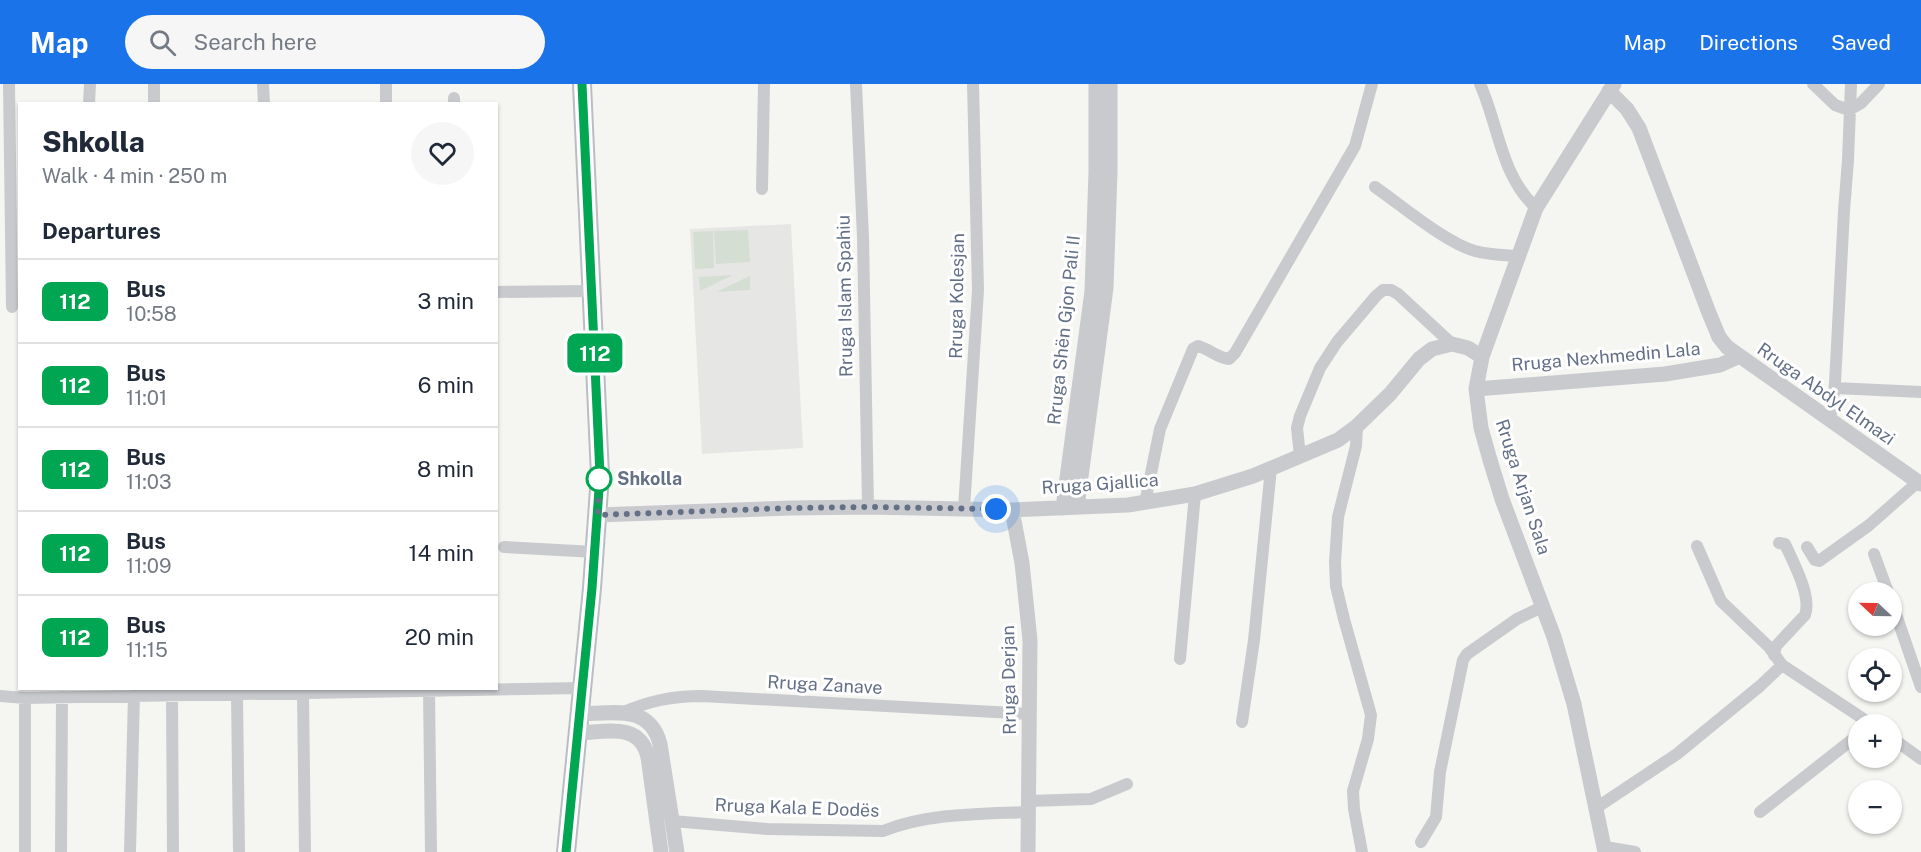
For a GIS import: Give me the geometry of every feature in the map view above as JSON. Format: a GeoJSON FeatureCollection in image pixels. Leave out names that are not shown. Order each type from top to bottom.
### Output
{"type":"FeatureCollection","features":[{"type":"Feature","properties":{"kind":"main road"},"geometry":{"type":"LineString","coordinates":[[566,852],[595,552],[600,475],[582,84]]}},
{"type":"Feature","properties":{"kind":"street"},"geometry":{"type":"LineString","coordinates":[[9,84],[10,307]]}},
{"type":"Feature","properties":{"kind":"street"},"geometry":{"type":"LineString","coordinates":[[89,102],[90,84]]}},
{"type":"Feature","properties":{"kind":"street"},"geometry":{"type":"LineString","coordinates":[[154,84],[154,102]]}},
{"type":"Feature","properties":{"kind":"street"},"geometry":{"type":"LineString","coordinates":[[263,84],[264,102]]}},
{"type":"Feature","properties":{"kind":"street"},"geometry":{"type":"LineString","coordinates":[[386,84],[386,102]]}},
{"type":"Feature","properties":{"kind":"street"},"geometry":{"type":"LineString","coordinates":[[762,189],[764,84]]}},
{"type":"Feature","properties":{"kind":"street","name":"Rruga Islam Spahiu"},"geometry":{"type":"LineString","coordinates":[[856,84],[868,507]]}},
{"type":"Feature","properties":{"kind":"street","name":"Rruga Kolesjan"},"geometry":{"type":"LineString","coordinates":[[964,509],[978,290],[973,84]]}},
{"type":"Feature","properties":{"kind":"street","name":"Rruga Shën Gjon Pali II"},"geometry":{"type":"LineString","coordinates":[[1070,507],[1092,291],[1095,229],[1096,84]]}},
{"type":"Feature","properties":{"kind":"street","name":"Rruga Shën Gjon Pali II"},"geometry":{"type":"LineString","coordinates":[[1070,507],[1106,288],[1110,84]]}},
{"type":"Feature","properties":{"kind":"street"},"geometry":{"type":"LineString","coordinates":[[1145,503],[1160,429],[1193,349],[1198,346],[1206,348],[1229,359],[1235,353],[1355,146],[1372,84]]}},
{"type":"Feature","properties":{"kind":"street"},"geometry":{"type":"LineString","coordinates":[[1480,84],[1504,158],[1525,198],[1536,208]]}},
{"type":"Feature","properties":{"kind":"street"},"geometry":{"type":"LineString","coordinates":[[1813,84],[1835,105],[1849,110],[1861,103],[1879,84]]}},
{"type":"Feature","properties":{"kind":"street"},"geometry":{"type":"LineString","coordinates":[[1830,421],[1835,388],[1851,84]]}},
{"type":"Feature","properties":{"kind":"street","name":"Rruga Arjan Sala"},"geometry":{"type":"LineString","coordinates":[[1605,850],[1574,704],[1554,637],[1502,499],[1482,433],[1476,388],[1482,357],[1536,208],[1612,87]]}},
{"type":"Feature","properties":{"kind":"street","name":"Rruga Abdyl Elmazi"},"geometry":{"type":"LineString","coordinates":[[1612,87],[1639,128],[1719,337],[1738,357],[1919,483]]}},
{"type":"Feature","properties":{"kind":"street"},"geometry":{"type":"LineString","coordinates":[[1375,187],[1464,247],[1486,253],[1518,256]]}},
{"type":"Feature","properties":{"kind":"street"},"geometry":{"type":"LineString","coordinates":[[1300,456],[1297,428],[1320,368],[1337,342],[1383,290],[1391,290],[1398,294],[1452,344],[1468,348],[1482,357]]}},
{"type":"Feature","properties":{"kind":"street"},"geometry":{"type":"LineString","coordinates":[[498,292],[592,291]]}},
{"type":"Feature","properties":{"kind":"street","name":"Rruga Gjallica"},"geometry":{"type":"LineString","coordinates":[[598,515],[868,507],[1012,510],[1145,503],[1195,494],[1253,476],[1338,440],[1357,426],[1390,394],[1419,359],[1432,349],[1452,344]]}},
{"type":"Feature","properties":{"kind":"street","name":"Rruga Nexhmedin Lala"},"geometry":{"type":"LineString","coordinates":[[1476,388],[1665,374],[1720,365],[1738,357]]}},
{"type":"Feature","properties":{"kind":"street"},"geometry":{"type":"LineString","coordinates":[[1835,388],[1921,392]]}},
{"type":"Feature","properties":{"kind":"street"},"geometry":{"type":"LineString","coordinates":[[1357,426],[1356,446],[1338,517],[1335,562],[1336,586],[1371,716],[1368,739],[1353,791],[1362,852]]}},
{"type":"Feature","properties":{"kind":"street"},"geometry":{"type":"LineString","coordinates":[[1242,722],[1254,640],[1271,468]]}},
{"type":"Feature","properties":{"kind":"street"},"geometry":{"type":"LineString","coordinates":[[1807,547],[1815,560],[1819,561],[1868,526],[1919,483]]}},
{"type":"Feature","properties":{"kind":"street"},"geometry":{"type":"LineString","coordinates":[[1180,659],[1195,494]]}},
{"type":"Feature","properties":{"kind":"street","name":"Rruga Derjan"},"geometry":{"type":"LineString","coordinates":[[1012,510],[1022,563],[1030,640],[1028,852]]}},
{"type":"Feature","properties":{"kind":"street"},"geometry":{"type":"LineString","coordinates":[[1596,808],[1677,754],[1760,686],[1778,660],[1776,646],[1806,615],[1808,608],[1801,580],[1785,544],[1779,543]]}},
{"type":"Feature","properties":{"kind":"street"},"geometry":{"type":"LineString","coordinates":[[1697,546],[1721,600],[1778,660],[1856,714]]}},
{"type":"Feature","properties":{"kind":"street"},"geometry":{"type":"LineString","coordinates":[[504,547],[595,552]]}},
{"type":"Feature","properties":{"kind":"street"},"geometry":{"type":"LineString","coordinates":[[1874,554],[1884,582]]}},
{"type":"Feature","properties":{"kind":"street"},"geometry":{"type":"LineString","coordinates":[[1421,842],[1436,817],[1440,772],[1463,660],[1467,654],[1517,619],[1542,607]]}},
{"type":"Feature","properties":{"kind":"street"},"geometry":{"type":"LineString","coordinates":[[1902,632],[1921,687]]}},
{"type":"Feature","properties":{"kind":"street"},"geometry":{"type":"LineString","coordinates":[[498,689],[582,688]]}},
{"type":"Feature","properties":{"kind":"street"},"geometry":{"type":"LineString","coordinates":[[0,696],[25,698],[120,692],[134,695],[172,695],[201,691],[237,694],[458,690]]}},
{"type":"Feature","properties":{"kind":"street"},"geometry":{"type":"LineString","coordinates":[[429,691],[431,852]]}},
{"type":"Feature","properties":{"kind":"street"},"geometry":{"type":"LineString","coordinates":[[305,852],[310,692]]}},
{"type":"Feature","properties":{"kind":"street"},"geometry":{"type":"LineString","coordinates":[[61,852],[69,694]]}},
{"type":"Feature","properties":{"kind":"street"},"geometry":{"type":"LineString","coordinates":[[237,694],[239,852]]}},
{"type":"Feature","properties":{"kind":"street"},"geometry":{"type":"LineString","coordinates":[[130,852],[134,695]]}},
{"type":"Feature","properties":{"kind":"street"},"geometry":{"type":"LineString","coordinates":[[172,695],[173,852]]}},
{"type":"Feature","properties":{"kind":"street","name":"Rruga Zanave"},"geometry":{"type":"LineString","coordinates":[[621,713],[645,703],[680,696],[702,696],[1030,714]]}},
{"type":"Feature","properties":{"kind":"street"},"geometry":{"type":"LineString","coordinates":[[25,698],[25,852]]}},
{"type":"Feature","properties":{"kind":"street"},"geometry":{"type":"LineString","coordinates":[[621,713],[621,732]]}},
{"type":"Feature","properties":{"kind":"street"},"geometry":{"type":"LineString","coordinates":[[580,714],[621,713],[640,716],[651,724],[660,744],[677,852]]}},
{"type":"Feature","properties":{"kind":"street"},"geometry":{"type":"LineString","coordinates":[[578,733],[630,733],[637,736],[645,746],[661,852]]}},
{"type":"Feature","properties":{"kind":"street"},"geometry":{"type":"LineString","coordinates":[[1760,812],[1848,743]]}},
{"type":"Feature","properties":{"kind":"street"},"geometry":{"type":"LineString","coordinates":[[1902,745],[1921,759]]}},
{"type":"Feature","properties":{"kind":"street","name":"Rruga Kala E Dodës"},"geometry":{"type":"LineString","coordinates":[[672,821],[767,829],[883,831],[898,825],[928,819],[1090,798],[1127,784]]}},
{"type":"Feature","properties":{"kind":"street"},"geometry":{"type":"LineString","coordinates":[[1605,850],[1635,852]]}},
{"type":"Feature","properties":{"kind":"shaded area"},"geometry":{"type":"Polygon","coordinates":[[[791,224],[803,448],[702,454],[690,229],[791,224]]]}},
{"type":"Feature","properties":{"kind":"shaded area"},"geometry":{"type":"Polygon","coordinates":[[[748,230],[750,262],[716,264],[714,231],[748,230]]]}},
{"type":"Feature","properties":{"kind":"shaded area"},"geometry":{"type":"Polygon","coordinates":[[[713,231],[714,268],[695,269],[693,232],[713,231]]]}},
{"type":"Feature","properties":{"kind":"shaded area"},"geometry":{"type":"Polygon","coordinates":[[[733,275],[700,291],[699,277],[733,275]]]}},
{"type":"Feature","properties":{"kind":"shaded area"},"geometry":{"type":"Polygon","coordinates":[[[750,276],[750,290],[716,292],[750,276]]]}},
{"type":"Feature","properties":{"kind":"bus line","name":"112"},"geometry":{"type":"LineString","coordinates":[[566,852],[592,588],[600,475],[582,84]]}},
{"type":"Feature","properties":{"kind":"place","name":"Shkolla"},"geometry":{"type":"Point","coordinates":[599,479]}},
{"type":"Feature","properties":{"kind":"route"},"geometry":{"type":"LineString","coordinates":[[599,479],[598,515],[791,508],[996,509]]}}]}
